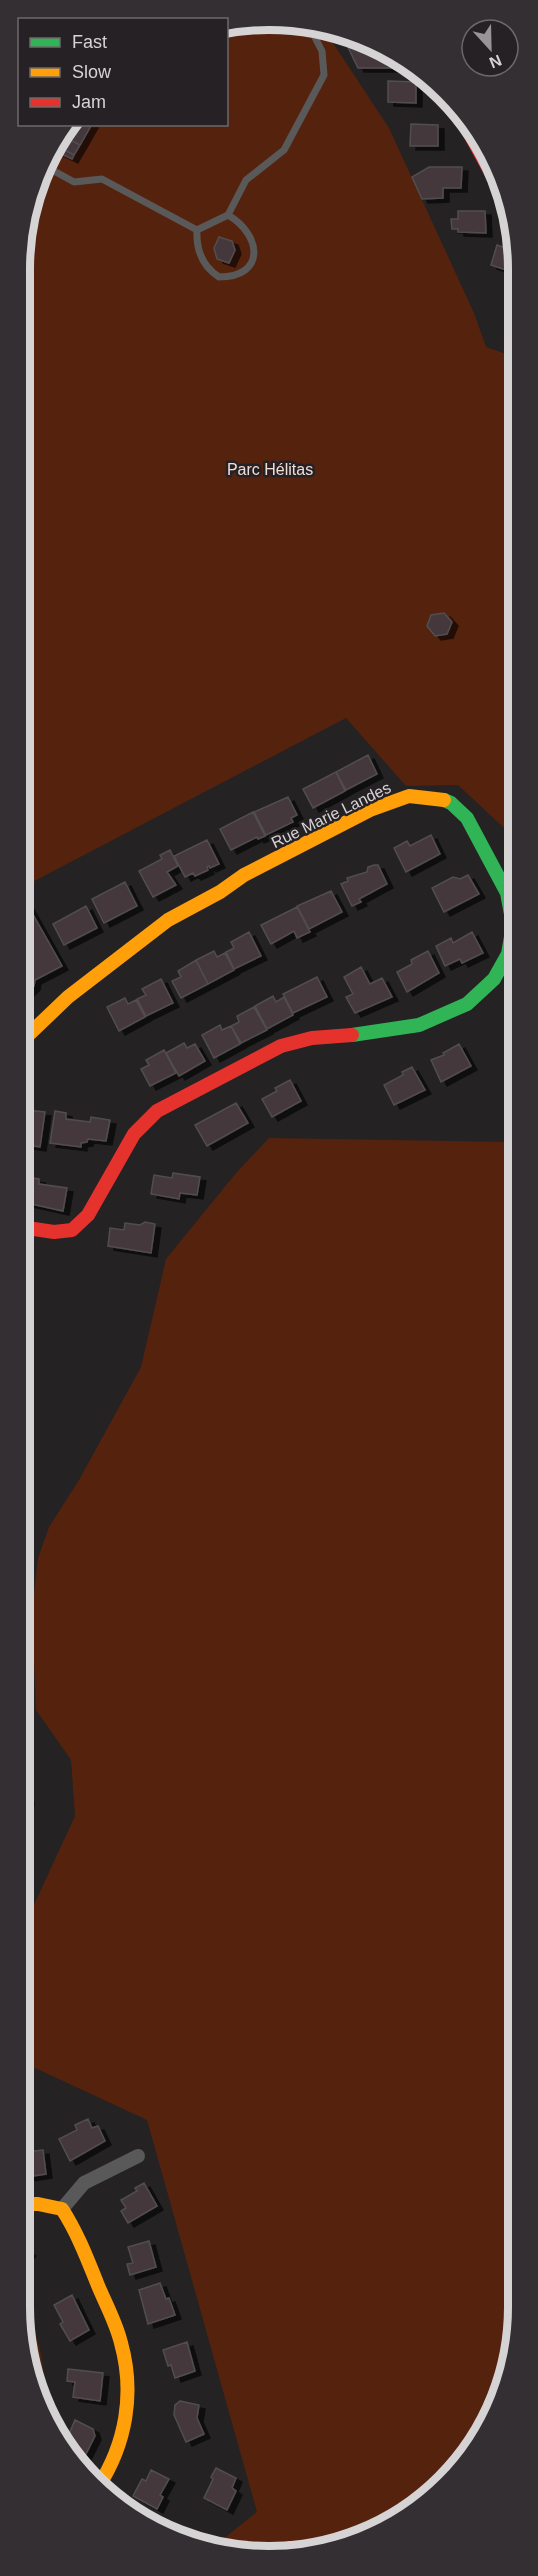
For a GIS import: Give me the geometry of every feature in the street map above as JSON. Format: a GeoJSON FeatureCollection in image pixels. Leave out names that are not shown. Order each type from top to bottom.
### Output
{"type":"FeatureCollection","features":[{"type":"Feature","properties":{"kind":"street","name":"Rue Marie Landes"},"geometry":{"type":"LineString","coordinates":[[30,1033],[68,997],[168,920],[265,864],[370,810],[409,796],[438,798],[451,803],[467,818],[508,898]]}},
{"type":"Feature","properties":{"kind":"street","name":"Rue Marie Landes"},"geometry":{"type":"LineString","coordinates":[[30,1228],[54,1232],[72,1230],[88,1215],[134,1134],[157,1111],[281,1046],[312,1038],[375,1033],[419,1025],[467,1004],[494,979],[508,954]]}},
{"type":"Feature","properties":{"kind":"street"},"geometry":{"type":"LineString","coordinates":[[62,2209],[84,2183],[138,2156]]}},
{"type":"Feature","properties":{"kind":"street"},"geometry":{"type":"LineString","coordinates":[[30,2204],[62,2209],[76,2229],[121,2344],[126,2378],[127,2412],[116,2453],[102,2478]]}},
{"type":"Feature","properties":{"kind":"lane"},"geometry":{"type":"LineString","coordinates":[[197,230],[228,215],[246,180],[284,150],[324,75],[322,51],[313,35]]}},
{"type":"Feature","properties":{"kind":"lane"},"geometry":{"type":"LineString","coordinates":[[52,170],[74,182],[102,179],[197,230]]}},
{"type":"Feature","properties":{"kind":"lane"},"geometry":{"type":"LineString","coordinates":[[197,230],[197,244],[208,269],[219,277],[239,274],[249,267],[255,257],[254,246],[250,234],[240,222],[228,215]]}},
{"type":"Feature","properties":{"kind":"green space","name":"Parc Hélitas"},"geometry":{"type":"Polygon","coordinates":[[[285,31],[331,38],[389,128],[474,313],[486,347],[508,355],[508,832],[458,785],[406,786],[346,718],[30,883],[30,269],[32,238],[38,207],[55,163],[78,126],[228,126],[228,34],[238,32],[285,31]]]}},
{"type":"Feature","properties":{"kind":"green space"},"geometry":{"type":"Polygon","coordinates":[[[269,1138],[508,1142],[508,2307],[503,2354],[490,2398],[468,2440],[449,2465],[427,2487],[402,2506],[360,2528],[316,2541],[269,2546],[221,2541],[257,2512],[147,2120],[30,2066],[30,1913],[75,1816],[71,1760],[36,1710],[32,1610],[38,1558],[49,1527],[79,1480],[141,1367],[166,1259],[236,1173],[269,1138]]]}},
{"type":"Feature","properties":{"kind":"green space"},"geometry":{"type":"Polygon","coordinates":[[[31,2325],[41,2354],[43,2384],[38,2369],[31,2325]]]}},
{"type":"Feature","properties":{"kind":"building"},"geometry":{"type":"Polygon","coordinates":[[[346,43],[393,65],[393,68],[358,68],[346,43]]]}},
{"type":"Feature","properties":{"kind":"building"},"geometry":{"type":"Polygon","coordinates":[[[388,81],[416,82],[416,103],[388,102],[388,81]]]}},
{"type":"Feature","properties":{"kind":"building"},"geometry":{"type":"Polygon","coordinates":[[[411,124],[438,125],[438,146],[410,146],[411,124]]]}},
{"type":"Feature","properties":{"kind":"building"},"geometry":{"type":"Polygon","coordinates":[[[78,126],[91,126],[80,145],[68,139],[78,126]]]}},
{"type":"Feature","properties":{"kind":"building"},"geometry":{"type":"Polygon","coordinates":[[[68,139],[80,145],[74,155],[62,149],[68,139]]]}},
{"type":"Feature","properties":{"kind":"building"},"geometry":{"type":"Polygon","coordinates":[[[62,149],[74,155],[72,159],[60,153],[62,149]]]}},
{"type":"Feature","properties":{"kind":"building"},"geometry":{"type":"Polygon","coordinates":[[[429,167],[462,167],[461,188],[443,188],[443,198],[422,199],[412,177],[429,167]]]}},
{"type":"Feature","properties":{"kind":"building"},"geometry":{"type":"Polygon","coordinates":[[[458,211],[485,211],[486,233],[458,232],[458,229],[452,229],[451,219],[458,219],[458,211]]]}},
{"type":"Feature","properties":{"kind":"building"},"geometry":{"type":"Polygon","coordinates":[[[219,237],[232,241],[235,250],[229,263],[217,259],[214,248],[219,237]]]}},
{"type":"Feature","properties":{"kind":"building"},"geometry":{"type":"Polygon","coordinates":[[[497,245],[507,248],[508,271],[491,265],[497,245]]]}},
{"type":"Feature","properties":{"kind":"building"},"geometry":{"type":"Polygon","coordinates":[[[444,613],[452,622],[447,634],[435,636],[427,626],[431,615],[444,613]]]}},
{"type":"Feature","properties":{"kind":"building"},"geometry":{"type":"Polygon","coordinates":[[[368,755],[377,774],[346,790],[336,772],[368,755]]]}},
{"type":"Feature","properties":{"kind":"building"},"geometry":{"type":"Polygon","coordinates":[[[336,772],[345,791],[313,808],[303,789],[336,772]]]}},
{"type":"Feature","properties":{"kind":"building"},"geometry":{"type":"Polygon","coordinates":[[[288,797],[297,815],[291,818],[293,822],[266,835],[254,812],[288,797]]]}},
{"type":"Feature","properties":{"kind":"building"},"geometry":{"type":"Polygon","coordinates":[[[253,812],[265,836],[258,839],[257,837],[231,850],[220,829],[253,812]]]}},
{"type":"Feature","properties":{"kind":"building"},"geometry":{"type":"Polygon","coordinates":[[[431,835],[440,854],[406,872],[394,848],[407,841],[410,846],[431,835]]]}},
{"type":"Feature","properties":{"kind":"building"},"geometry":{"type":"Polygon","coordinates":[[[207,840],[219,864],[207,867],[208,870],[195,876],[193,873],[185,877],[174,856],[207,840]]]}},
{"type":"Feature","properties":{"kind":"building"},"geometry":{"type":"Polygon","coordinates":[[[170,850],[178,866],[167,872],[176,885],[153,897],[139,871],[162,859],[160,855],[170,850]]]}},
{"type":"Feature","properties":{"kind":"building"},"geometry":{"type":"Polygon","coordinates":[[[378,865],[387,884],[359,899],[361,902],[352,906],[341,884],[348,881],[347,878],[367,872],[368,867],[378,865]]]}},
{"type":"Feature","properties":{"kind":"building"},"geometry":{"type":"Polygon","coordinates":[[[468,875],[479,894],[444,912],[432,888],[453,877],[460,879],[468,875]]]}},
{"type":"Feature","properties":{"kind":"building"},"geometry":{"type":"Polygon","coordinates":[[[125,882],[137,906],[104,923],[92,899],[125,882]]]}},
{"type":"Feature","properties":{"kind":"building"},"geometry":{"type":"Polygon","coordinates":[[[331,891],[342,912],[309,929],[297,906],[331,891]]]}},
{"type":"Feature","properties":{"kind":"building"},"geometry":{"type":"Polygon","coordinates":[[[86,906],[97,928],[64,945],[53,924],[86,906]]]}},
{"type":"Feature","properties":{"kind":"building"},"geometry":{"type":"Polygon","coordinates":[[[297,907],[310,932],[297,938],[294,931],[271,944],[261,925],[297,907]]]}},
{"type":"Feature","properties":{"kind":"building"},"geometry":{"type":"Polygon","coordinates":[[[30,909],[62,966],[35,980],[34,986],[30,990],[30,909]]]}},
{"type":"Feature","properties":{"kind":"building"},"geometry":{"type":"Polygon","coordinates":[[[249,932],[261,956],[234,969],[226,952],[234,948],[231,942],[249,932]]]}},
{"type":"Feature","properties":{"kind":"building"},"geometry":{"type":"Polygon","coordinates":[[[472,932],[483,953],[462,963],[460,959],[445,966],[436,946],[451,938],[453,943],[472,932]]]}},
{"type":"Feature","properties":{"kind":"building"},"geometry":{"type":"Polygon","coordinates":[[[214,951],[217,957],[225,953],[234,970],[208,984],[196,960],[214,951]]]}},
{"type":"Feature","properties":{"kind":"building"},"geometry":{"type":"Polygon","coordinates":[[[428,951],[439,973],[407,992],[397,972],[412,964],[411,960],[428,951]]]}},
{"type":"Feature","properties":{"kind":"building"},"geometry":{"type":"Polygon","coordinates":[[[196,960],[208,984],[181,998],[172,981],[181,977],[178,971],[196,960]]]}},
{"type":"Feature","properties":{"kind":"building"},"geometry":{"type":"Polygon","coordinates":[[[361,967],[370,984],[382,978],[392,997],[355,1013],[346,997],[353,994],[344,977],[361,967]]]}},
{"type":"Feature","properties":{"kind":"building"},"geometry":{"type":"Polygon","coordinates":[[[317,977],[327,997],[293,1013],[283,994],[317,977]]]}},
{"type":"Feature","properties":{"kind":"building"},"geometry":{"type":"Polygon","coordinates":[[[161,979],[173,1003],[146,1016],[137,999],[146,995],[142,989],[161,979]]]}},
{"type":"Feature","properties":{"kind":"building"},"geometry":{"type":"Polygon","coordinates":[[[273,996],[276,1002],[284,997],[293,1015],[267,1029],[255,1006],[273,996]]]}},
{"type":"Feature","properties":{"kind":"building"},"geometry":{"type":"Polygon","coordinates":[[[125,998],[128,1004],[136,1000],[145,1017],[119,1031],[107,1007],[125,998]]]}},
{"type":"Feature","properties":{"kind":"building"},"geometry":{"type":"Polygon","coordinates":[[[254,1007],[267,1030],[241,1043],[231,1026],[239,1022],[237,1016],[254,1007]]]}},
{"type":"Feature","properties":{"kind":"building"},"geometry":{"type":"Polygon","coordinates":[[[220,1025],[222,1030],[231,1026],[240,1044],[214,1058],[202,1035],[220,1025]]]}},
{"type":"Feature","properties":{"kind":"building"},"geometry":{"type":"Polygon","coordinates":[[[184,1043],[187,1048],[195,1044],[205,1061],[179,1076],[166,1053],[184,1043]]]}},
{"type":"Feature","properties":{"kind":"building"},"geometry":{"type":"Polygon","coordinates":[[[459,1044],[471,1066],[441,1082],[431,1060],[444,1055],[443,1053],[459,1044]]]}},
{"type":"Feature","properties":{"kind":"building"},"geometry":{"type":"Polygon","coordinates":[[[164,1050],[176,1073],[150,1086],[141,1069],[149,1065],[146,1060],[164,1050]]]}},
{"type":"Feature","properties":{"kind":"building"},"geometry":{"type":"Polygon","coordinates":[[[412,1067],[425,1090],[394,1105],[384,1085],[403,1075],[402,1072],[412,1067]]]}},
{"type":"Feature","properties":{"kind":"building"},"geometry":{"type":"Polygon","coordinates":[[[290,1080],[301,1101],[272,1117],[262,1099],[277,1091],[275,1088],[290,1080]]]}},
{"type":"Feature","properties":{"kind":"building"},"geometry":{"type":"Polygon","coordinates":[[[236,1103],[248,1123],[207,1146],[195,1125],[236,1103]]]}},
{"type":"Feature","properties":{"kind":"building"},"geometry":{"type":"Polygon","coordinates":[[[30,1110],[45,1112],[40,1147],[30,1145],[30,1110]]]}},
{"type":"Feature","properties":{"kind":"building"},"geometry":{"type":"Polygon","coordinates":[[[55,1111],[66,1113],[66,1119],[90,1122],[91,1117],[110,1120],[106,1141],[88,1139],[87,1142],[81,1143],[81,1147],[50,1143],[55,1111]]]}},
{"type":"Feature","properties":{"kind":"building"},"geometry":{"type":"Polygon","coordinates":[[[173,1173],[200,1177],[197,1195],[180,1193],[179,1199],[151,1194],[154,1175],[172,1178],[173,1173]]]}},
{"type":"Feature","properties":{"kind":"building"},"geometry":{"type":"Polygon","coordinates":[[[30,1178],[39,1179],[39,1184],[67,1188],[63,1211],[30,1204],[30,1178]]]}},
{"type":"Feature","properties":{"kind":"building"},"geometry":{"type":"Polygon","coordinates":[[[145,1222],[155,1224],[151,1253],[108,1246],[110,1228],[124,1230],[125,1223],[140,1225],[145,1222]]]}},
{"type":"Feature","properties":{"kind":"building"},"geometry":{"type":"Polygon","coordinates":[[[88,2119],[92,2128],[98,2126],[105,2141],[70,2161],[59,2139],[77,2130],[75,2125],[88,2119]]]}},
{"type":"Feature","properties":{"kind":"building"},"geometry":{"type":"Polygon","coordinates":[[[43,2150],[46,2174],[30,2176],[30,2152],[43,2150]]]}},
{"type":"Feature","properties":{"kind":"building"},"geometry":{"type":"Polygon","coordinates":[[[144,2183],[157,2206],[128,2223],[121,2211],[126,2208],[121,2200],[137,2191],[135,2188],[144,2183]]]}},
{"type":"Feature","properties":{"kind":"building"},"geometry":{"type":"Polygon","coordinates":[[[149,2241],[156,2267],[130,2275],[127,2264],[133,2263],[128,2247],[149,2241]]]}},
{"type":"Feature","properties":{"kind":"building"},"geometry":{"type":"Polygon","coordinates":[[[160,2283],[175,2315],[148,2324],[139,2290],[160,2283]]]}},
{"type":"Feature","properties":{"kind":"building"},"geometry":{"type":"Polygon","coordinates":[[[72,2295],[89,2330],[70,2341],[60,2324],[63,2322],[54,2305],[72,2295]]]}},
{"type":"Feature","properties":{"kind":"building"},"geometry":{"type":"Polygon","coordinates":[[[187,2342],[195,2371],[175,2378],[163,2350],[187,2342]]]}},
{"type":"Feature","properties":{"kind":"building"},"geometry":{"type":"Polygon","coordinates":[[[68,2369],[103,2373],[100,2401],[73,2397],[75,2382],[67,2381],[68,2369]]]}},
{"type":"Feature","properties":{"kind":"building"},"geometry":{"type":"Polygon","coordinates":[[[180,2401],[199,2405],[197,2418],[204,2434],[186,2442],[174,2415],[175,2405],[180,2401]]]}},
{"type":"Feature","properties":{"kind":"building"},"geometry":{"type":"Polygon","coordinates":[[[75,2420],[93,2429],[95,2436],[84,2458],[70,2440],[69,2434],[75,2420]]]}},
{"type":"Feature","properties":{"kind":"building"},"geometry":{"type":"Polygon","coordinates":[[[216,2468],[236,2478],[232,2488],[236,2491],[227,2510],[204,2498],[216,2468]]]}},
{"type":"Feature","properties":{"kind":"building"},"geometry":{"type":"Polygon","coordinates":[[[151,2470],[169,2479],[160,2495],[163,2497],[157,2509],[133,2496],[142,2479],[146,2481],[151,2470]]]}},
{"type":"Feature","properties":{"kind":"traffic: fast"},"geometry":{"type":"LineString","coordinates":[[444,800],[451,803],[467,818],[508,898]]}},
{"type":"Feature","properties":{"kind":"traffic: fast"},"geometry":{"type":"LineString","coordinates":[[352,1035],[419,1025],[467,1004],[494,979],[508,954]]}},
{"type":"Feature","properties":{"kind":"traffic: slow"},"geometry":{"type":"LineString","coordinates":[[30,1033],[68,997],[168,920],[220,892],[244,875],[370,810],[409,796],[444,800]]}},
{"type":"Feature","properties":{"kind":"traffic: slow"},"geometry":{"type":"LineString","coordinates":[[30,2204],[62,2209],[81,2245],[119,2335],[127,2381],[125,2418],[115,2453],[103,2479]]}},
{"type":"Feature","properties":{"kind":"traffic: jam"},"geometry":{"type":"LineString","coordinates":[[30,1228],[54,1232],[72,1230],[88,1215],[134,1134],[157,1111],[281,1046],[312,1038],[352,1035]]}}]}
